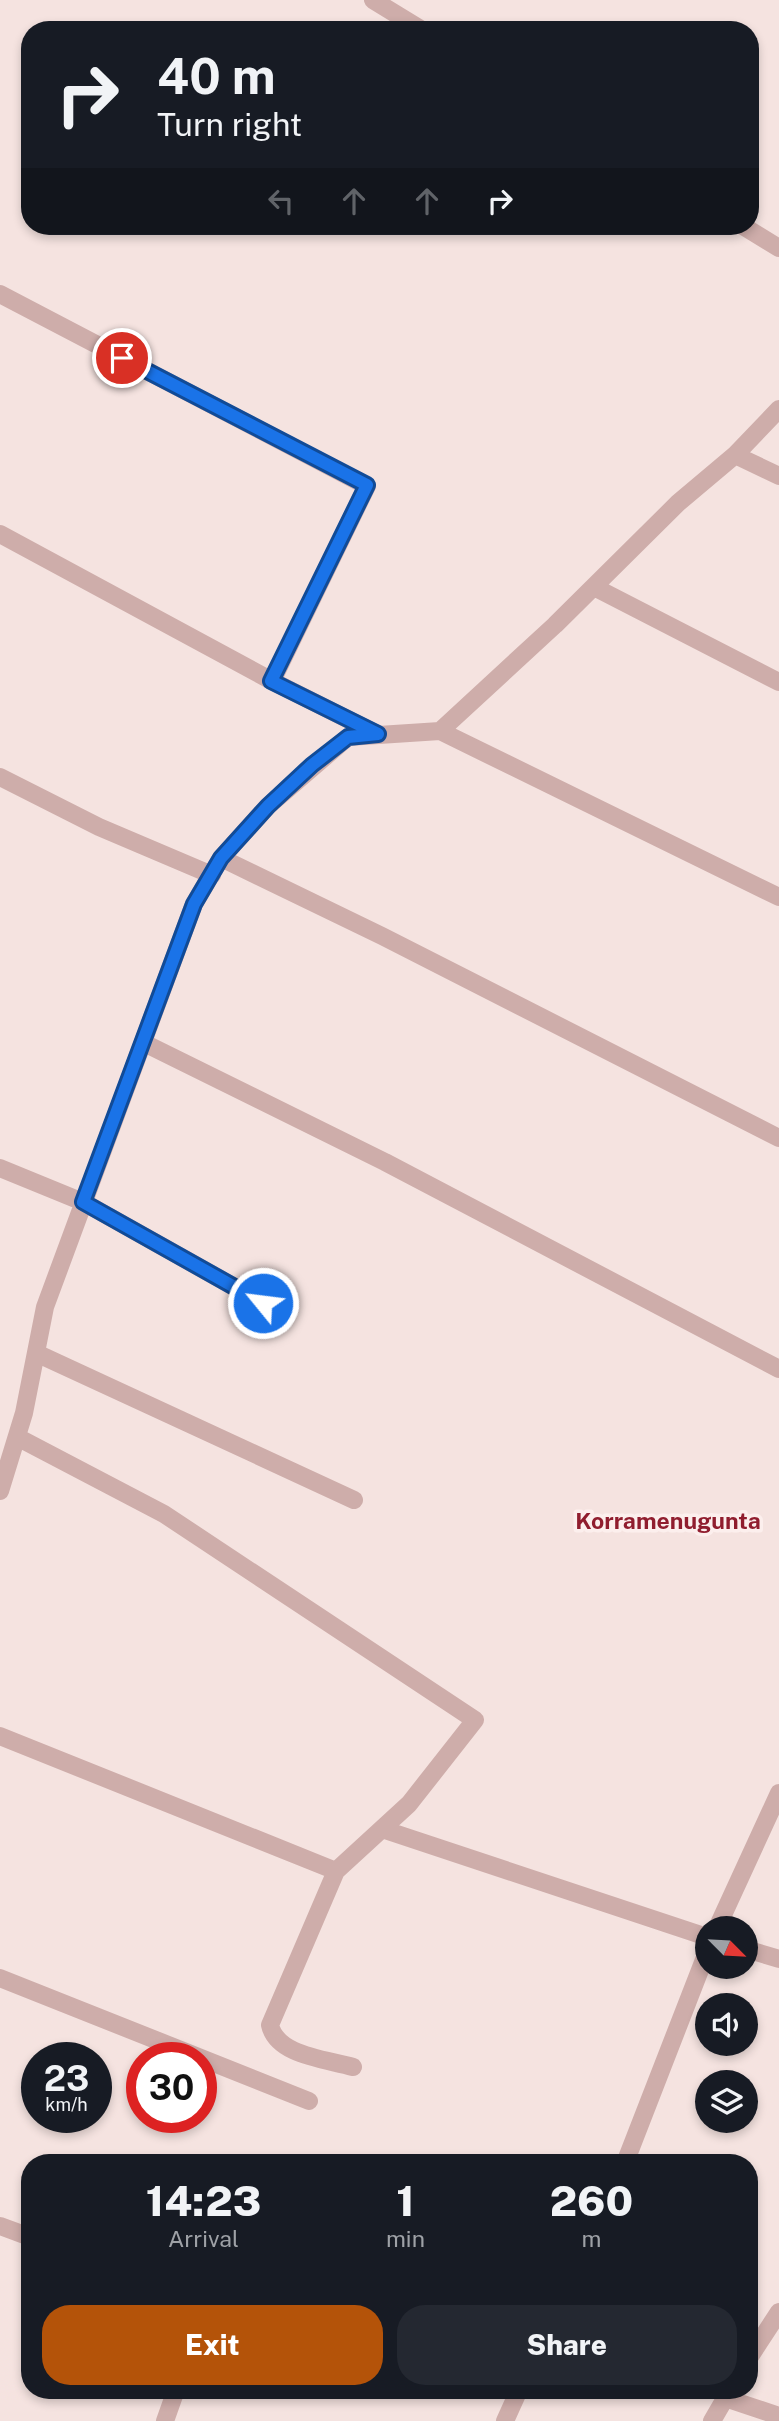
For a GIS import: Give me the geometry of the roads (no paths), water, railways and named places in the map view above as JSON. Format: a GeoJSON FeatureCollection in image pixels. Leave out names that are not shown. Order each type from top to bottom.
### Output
{"type":"FeatureCollection","features":[{"type":"Feature","properties":{"kind":"street"},"geometry":{"type":"LineString","coordinates":[[373,0],[407,21]]}},
{"type":"Feature","properties":{"kind":"street"},"geometry":{"type":"LineString","coordinates":[[758,235],[779,248]]}},
{"type":"Feature","properties":{"kind":"street"},"geometry":{"type":"LineString","coordinates":[[0,294],[367,485],[271,681]]}},
{"type":"Feature","properties":{"kind":"street"},"geometry":{"type":"LineString","coordinates":[[440,731],[594,587],[678,503],[735,455],[779,409]]}},
{"type":"Feature","properties":{"kind":"street"},"geometry":{"type":"LineString","coordinates":[[735,455],[779,476]]}},
{"type":"Feature","properties":{"kind":"street"},"geometry":{"type":"LineString","coordinates":[[0,534],[271,681],[378,734]]}},
{"type":"Feature","properties":{"kind":"street"},"geometry":{"type":"LineString","coordinates":[[594,587],[779,682]]}},
{"type":"Feature","properties":{"kind":"street"},"geometry":{"type":"LineString","coordinates":[[0,1491],[17,1437],[45,1307],[194,904],[221,858],[268,806],[312,765],[348,737],[440,731],[779,897]]}},
{"type":"Feature","properties":{"kind":"street"},"geometry":{"type":"LineString","coordinates":[[1,781],[99,827],[212,875]]}},
{"type":"Feature","properties":{"kind":"street"},"geometry":{"type":"LineString","coordinates":[[221,858],[382,936],[779,1138]]}},
{"type":"Feature","properties":{"kind":"street"},"geometry":{"type":"LineString","coordinates":[[144,1043],[385,1162],[779,1368]]}},
{"type":"Feature","properties":{"kind":"street"},"geometry":{"type":"LineString","coordinates":[[0,1168],[83,1202],[263,1303]]}},
{"type":"Feature","properties":{"kind":"street"},"geometry":{"type":"LineString","coordinates":[[36,1353],[354,1500]]}},
{"type":"Feature","properties":{"kind":"street"},"geometry":{"type":"LineString","coordinates":[[17,1437],[164,1514],[475,1720],[409,1804],[337,1871],[270,2025],[272,2038],[283,2046],[353,2067]]}},
{"type":"Feature","properties":{"kind":"street"},"geometry":{"type":"LineString","coordinates":[[0,1736],[337,1871]]}},
{"type":"Feature","properties":{"kind":"street"},"geometry":{"type":"LineString","coordinates":[[723,1916],[779,1793]]}},
{"type":"Feature","properties":{"kind":"street"},"geometry":{"type":"LineString","coordinates":[[382,1829],[695,1933]]}},
{"type":"Feature","properties":{"kind":"street"},"geometry":{"type":"LineString","coordinates":[[758,1953],[779,1959]]}},
{"type":"Feature","properties":{"kind":"street"},"geometry":{"type":"LineString","coordinates":[[0,1978],[309,2101]]}},
{"type":"Feature","properties":{"kind":"street"},"geometry":{"type":"LineString","coordinates":[[628,2154],[697,1979]]}},
{"type":"Feature","properties":{"kind":"street"},"geometry":{"type":"LineString","coordinates":[[0,2227],[21,2233]]}},
{"type":"Feature","properties":{"kind":"street"},"geometry":{"type":"LineString","coordinates":[[758,2344],[779,2312]]}},
{"type":"Feature","properties":{"kind":"street"},"geometry":{"type":"LineString","coordinates":[[165,2421],[173,2399]]}},
{"type":"Feature","properties":{"kind":"street"},"geometry":{"type":"LineString","coordinates":[[505,2421],[515,2399]]}},
{"type":"Feature","properties":{"kind":"street"},"geometry":{"type":"LineString","coordinates":[[712,2421],[724,2399]]}},
{"type":"Feature","properties":{"kind":"street"},"geometry":{"type":"LineString","coordinates":[[739,2399],[779,2416]]}},
{"type":"Feature","properties":{"kind":"district","name":"Korramenugunta"},"geometry":{"type":"Point","coordinates":[668,1521]}}]}
